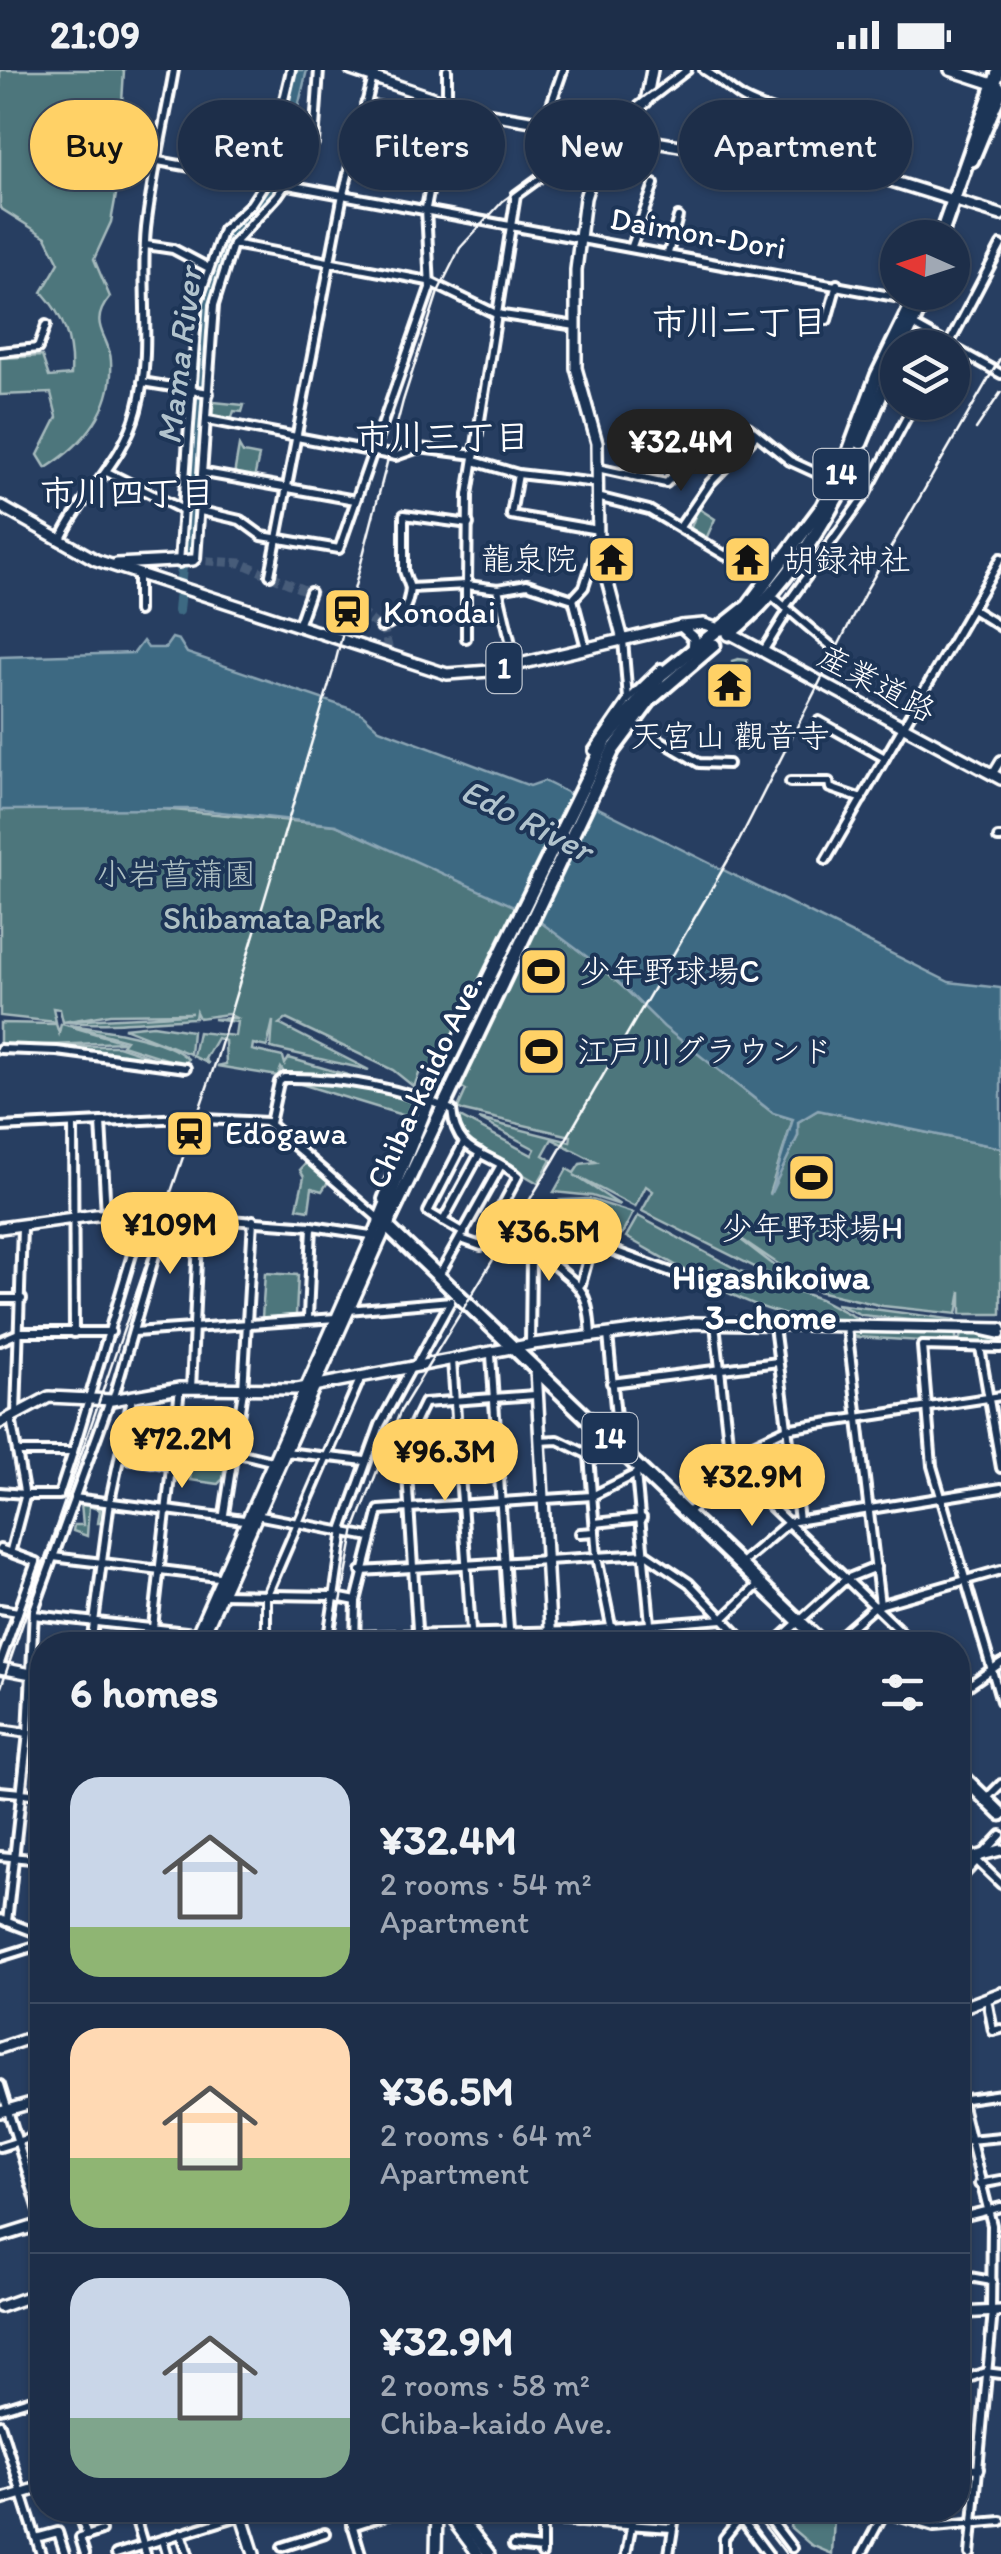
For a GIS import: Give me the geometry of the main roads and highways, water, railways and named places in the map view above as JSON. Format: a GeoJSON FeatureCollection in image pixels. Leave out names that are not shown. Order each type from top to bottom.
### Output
{"type":"FeatureCollection","features":[{"type":"Feature","properties":{"kind":"highway"},"geometry":{"type":"LineString","coordinates":[[947,220],[999,87],[999,70]]}},
{"type":"Feature","properties":{"kind":"highway"},"geometry":{"type":"LineString","coordinates":[[952,220],[956,199]]}},
{"type":"Feature","properties":{"kind":"highway","name":"Chiba-kaido Ave."},"geometry":{"type":"LineString","coordinates":[[387,1226],[388,1202],[621,718],[677,664],[725,631],[776,571],[837,482],[874,384],[913,310]]}},
{"type":"Feature","properties":{"kind":"highway","name":"Chiba-kaido Ave."},"geometry":{"type":"LineString","coordinates":[[593,778],[630,724],[668,681],[770,594],[841,490],[880,397]]}},
{"type":"Feature","properties":{"kind":"highway","name":"Chiba-kaido Ave."},"geometry":{"type":"LineString","coordinates":[[387,1226],[439,1101]]}},
{"type":"Feature","properties":{"kind":"highway","name":"Chiba-kaido Ave."},"geometry":{"type":"LineString","coordinates":[[387,1226],[440,1274],[455,1296],[524,1346],[536,1366],[611,1438],[637,1471],[688,1513],[812,1632]]}},
{"type":"Feature","properties":{"kind":"highway"},"geometry":{"type":"LineString","coordinates":[[970,1784],[1001,1814]]}},
{"type":"Feature","properties":{"kind":"main road"},"geometry":{"type":"LineString","coordinates":[[351,70],[472,110],[525,119]]}},
{"type":"Feature","properties":{"kind":"main road"},"geometry":{"type":"LineString","coordinates":[[646,100],[652,70]]}},
{"type":"Feature","properties":{"kind":"main road"},"geometry":{"type":"LineString","coordinates":[[950,70],[999,87]]}},
{"type":"Feature","properties":{"kind":"main road"},"geometry":{"type":"LineString","coordinates":[[659,142],[757,158],[840,165],[1001,214]]}},
{"type":"Feature","properties":{"kind":"main road"},"geometry":{"type":"LineString","coordinates":[[587,190],[584,238],[576,270],[576,368],[597,443],[598,546],[622,640]]}},
{"type":"Feature","properties":{"kind":"main road","name":"1"},"geometry":{"type":"LineString","coordinates":[[2,511],[108,564],[436,672],[476,674],[681,626],[704,624],[725,631]]}},
{"type":"Feature","properties":{"kind":"main road"},"geometry":{"type":"LineString","coordinates":[[108,564],[195,560]]}},
{"type":"Feature","properties":{"kind":"main road"},"geometry":{"type":"LineString","coordinates":[[142,576],[156,564]]}},
{"type":"Feature","properties":{"kind":"main road"},"geometry":{"type":"LineString","coordinates":[[681,626],[694,638],[693,651]]}},
{"type":"Feature","properties":{"kind":"main road","name":"産業道路"},"geometry":{"type":"LineString","coordinates":[[725,631],[997,777]]}},
{"type":"Feature","properties":{"kind":"main road"},"geometry":{"type":"LineString","coordinates":[[0,1228],[144,1214]]}},
{"type":"Feature","properties":{"kind":"main road"},"geometry":{"type":"LineString","coordinates":[[205,1632],[284,1451],[336,1318],[377,1236],[387,1226]]}},
{"type":"Feature","properties":{"kind":"main road"},"geometry":{"type":"LineString","coordinates":[[194,1632],[271,1461],[348,1310],[377,1236]]}},
{"type":"Feature","properties":{"kind":"main road"},"geometry":{"type":"LineString","coordinates":[[0,1423],[49,1397],[111,1400],[180,1388],[243,1391],[309,1387],[524,1346],[715,1324],[1001,1332]]}},
{"type":"Feature","properties":{"kind":"main road"},"geometry":{"type":"LineString","coordinates":[[536,1366],[550,1632]]}},
{"type":"Feature","properties":{"kind":"main road"},"geometry":{"type":"LineString","coordinates":[[0,1666],[30,1673]]}},
{"type":"Feature","properties":{"kind":"main road"},"geometry":{"type":"LineString","coordinates":[[970,1859],[1001,1850]]}},
{"type":"Feature","properties":{"kind":"main road"},"geometry":{"type":"LineString","coordinates":[[970,2005],[1001,1993]]}},
{"type":"Feature","properties":{"kind":"main road"},"geometry":{"type":"LineString","coordinates":[[0,2048],[30,2038]]}},
{"type":"Feature","properties":{"kind":"main road"},"geometry":{"type":"LineString","coordinates":[[4,2111],[30,2103]]}},
{"type":"Feature","properties":{"kind":"main road"},"geometry":{"type":"LineString","coordinates":[[0,2238],[30,2227]]}},
{"type":"Feature","properties":{"kind":"main road"},"geometry":{"type":"LineString","coordinates":[[0,2307],[30,2296]]}},
{"type":"Feature","properties":{"kind":"main road"},"geometry":{"type":"LineString","coordinates":[[970,2312],[995,2311]]}},
{"type":"Feature","properties":{"kind":"main road"},"geometry":{"type":"LineString","coordinates":[[0,2500],[30,2490]]}},
{"type":"Feature","properties":{"kind":"main road"},"geometry":{"type":"LineString","coordinates":[[244,2522],[254,2554]]}},
{"type":"Feature","properties":{"kind":"main road"},"geometry":{"type":"LineString","coordinates":[[436,2554],[437,2522]]}},
{"type":"Feature","properties":{"kind":"main road"},"geometry":{"type":"LineString","coordinates":[[454,2522],[478,2554]]}},
{"type":"Feature","properties":{"kind":"main road"},"geometry":{"type":"LineString","coordinates":[[465,2522],[489,2554]]}},
{"type":"Feature","properties":{"kind":"water"},"geometry":{"type":"Polygon","coordinates":[[[292,70],[307,70],[300,100],[286,100],[292,70]]]}},
{"type":"Feature","properties":{"kind":"water"},"geometry":{"type":"Polygon","coordinates":[[[263,190],[277,190],[231,242],[212,304],[194,554],[183,556],[192,392],[202,308],[224,236],[263,190]]]}},
{"type":"Feature","properties":{"kind":"water","name":"Edo River"},"geometry":{"type":"Polygon","coordinates":[[[172,638],[179,640],[187,653],[360,712],[379,729],[530,786],[544,781],[949,982],[1001,988],[1001,1148],[818,1110],[798,1122],[798,1136],[770,1195],[793,1119],[773,1113],[664,1027],[610,974],[527,912],[336,825],[193,809],[0,810],[0,657],[134,653],[143,641],[148,648],[165,648],[172,638]]]}},
{"type":"Feature","properties":{"kind":"waterway","name":"Mama River"},"geometry":{"type":"LineString","coordinates":[[178,611],[183,556]]}},
{"type":"Feature","properties":{"kind":"tunnel"},"geometry":{"type":"LineString","coordinates":[[193,560],[241,563],[365,616],[384,631],[391,658]]}},
{"type":"Feature","properties":{"kind":"railway"},"geometry":{"type":"LineString","coordinates":[[0,1690],[216,1061],[333,671],[403,401],[438,292],[460,248],[503,201],[680,70]]}},
{"type":"Feature","properties":{"kind":"railway"},"geometry":{"type":"LineString","coordinates":[[335,1632],[355,1528],[400,1412],[554,1160],[738,843],[868,587],[1001,357]]}},
{"type":"Feature","properties":{"kind":"railway"},"geometry":{"type":"LineString","coordinates":[[976,429],[1001,392]]}},
{"type":"Feature","properties":{"kind":"railway"},"geometry":{"type":"LineString","coordinates":[[761,2522],[786,2554]]}},
{"type":"Feature","properties":{"kind":"place","name":"龍泉院"},"geometry":{"type":"Point","coordinates":[612,559]}},
{"type":"Feature","properties":{"kind":"place","name":"胡録神社"},"geometry":{"type":"Point","coordinates":[748,560]}},
{"type":"Feature","properties":{"kind":"place","name":"Konodai"},"geometry":{"type":"Point","coordinates":[348,612]}},
{"type":"Feature","properties":{"kind":"place","name":"天宮山 觀音寺"},"geometry":{"type":"Point","coordinates":[730,686]}},
{"type":"Feature","properties":{"kind":"place","name":"少年野球場C"},"geometry":{"type":"Point","coordinates":[544,971]}},
{"type":"Feature","properties":{"kind":"place","name":"江戸川グラウンド"},"geometry":{"type":"Point","coordinates":[542,1051]}},
{"type":"Feature","properties":{"kind":"place","name":"Edogawa"},"geometry":{"type":"Point","coordinates":[190,1133]}},
{"type":"Feature","properties":{"kind":"place","name":"少年野球場H"},"geometry":{"type":"Point","coordinates":[812,1178]}},
{"type":"Feature","properties":{"kind":"district","name":"市川二丁目"},"geometry":{"type":"Point","coordinates":[739,322]}},
{"type":"Feature","properties":{"kind":"district","name":"市川三丁目"},"geometry":{"type":"Point","coordinates":[442,437]}},
{"type":"Feature","properties":{"kind":"district","name":"市川四丁目"},"geometry":{"type":"Point","coordinates":[127,493]}},
{"type":"Feature","properties":{"kind":"district","name":"Higashikoiwa 3-chome"},"geometry":{"type":"Point","coordinates":[771,1297]}},
{"type":"Feature","properties":{"kind":"park label","name":"小岩菖蒲園"},"geometry":{"type":"Point","coordinates":[176,874]}},
{"type":"Feature","properties":{"kind":"park label","name":"Shibamata Park"},"geometry":{"type":"Point","coordinates":[272,918]}}]}
